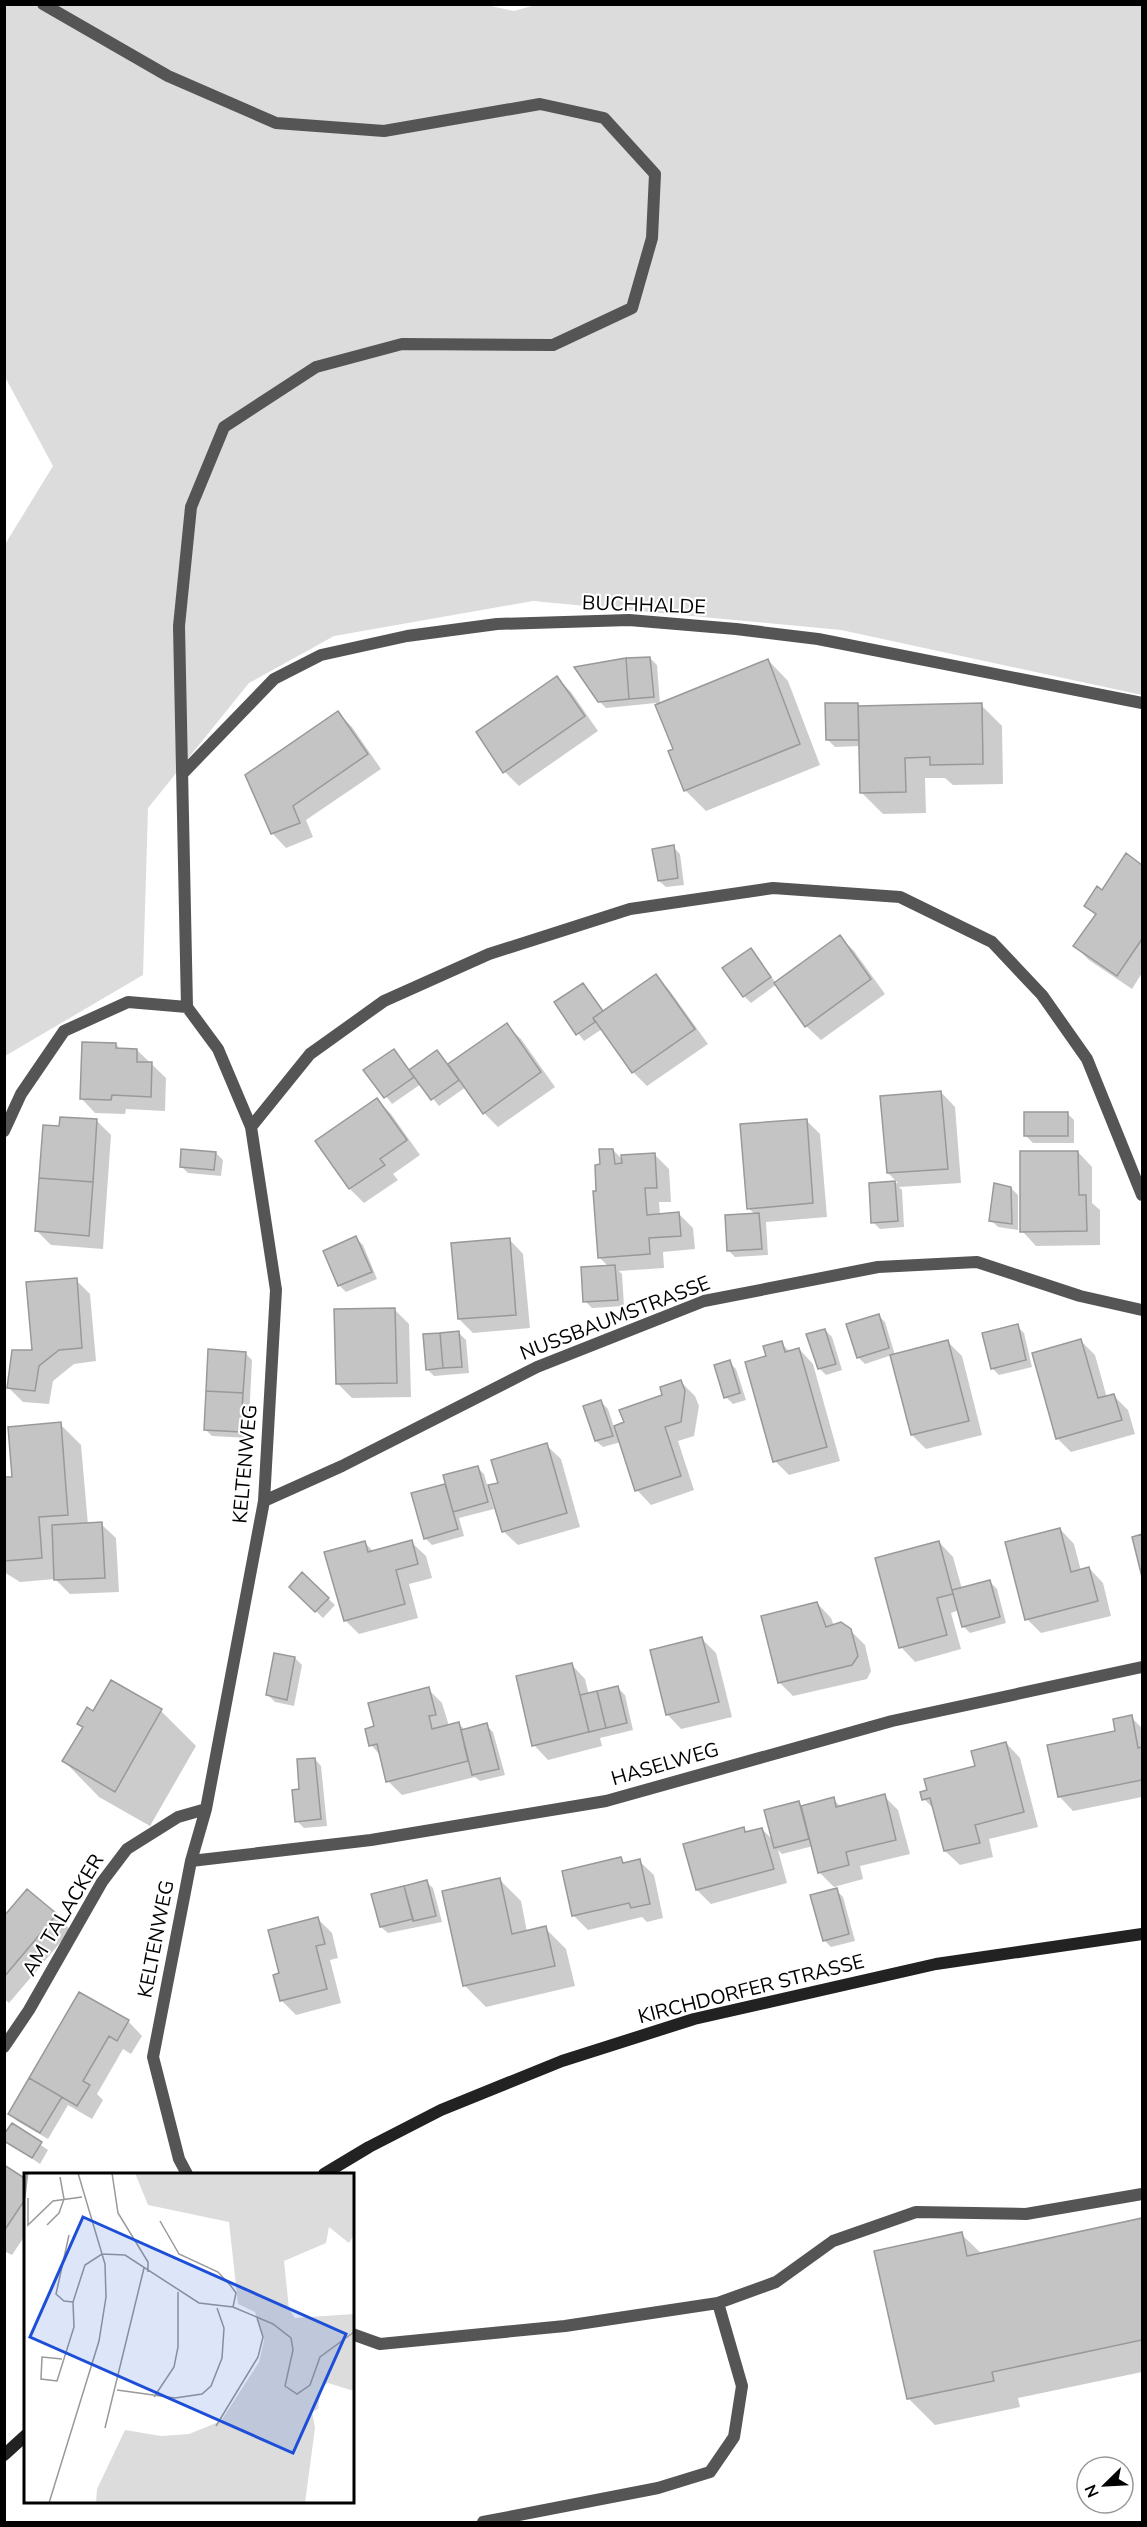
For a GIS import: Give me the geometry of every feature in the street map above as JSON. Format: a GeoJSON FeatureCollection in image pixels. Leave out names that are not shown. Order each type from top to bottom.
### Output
{"type":"FeatureCollection","features":[{"type":"Feature","properties":{"kind":"main road","name":"KIRCHDORFER STRASSE"},"geometry":{"type":"LineString","coordinates":[[327,2173],[369,2147],[441,2110],[562,2061],[694,2019],[936,1964],[1143,1934]]}},
{"type":"Feature","properties":{"kind":"main road"},"geometry":{"type":"LineString","coordinates":[[4,2455],[24,2437]]}},
{"type":"Feature","properties":{"kind":"street"},"geometry":{"type":"LineString","coordinates":[[4,1131],[21,1094],[64,1031],[128,1002],[187,1007],[180,626],[191,507],[224,427],[316,367],[402,344],[553,345],[632,308],[652,238],[655,174],[604,118],[540,104],[384,131],[276,123],[168,76],[43,4]]}},
{"type":"Feature","properties":{"kind":"street","name":"BUCHHALDE"},"geometry":{"type":"LineString","coordinates":[[184,772],[274,679],[321,655],[406,636],[497,624],[628,620],[748,630],[818,639],[1143,703]]}},
{"type":"Feature","properties":{"kind":"street"},"geometry":{"type":"LineString","coordinates":[[250,1127],[310,1054],[384,1000],[489,954],[630,909],[773,888],[889,896],[900,897],[992,942],[1041,995],[1087,1059],[1143,1196]]}},
{"type":"Feature","properties":{"kind":"street","name":"KELTENWEG"},"geometry":{"type":"LineString","coordinates":[[186,2173],[179,2158],[153,2057],[191,1861],[206,1809],[264,1501],[276,1290],[250,1127],[218,1049],[187,1007]]}},
{"type":"Feature","properties":{"kind":"street","name":"NUSSBAUMSTRASSE"},"geometry":{"type":"LineString","coordinates":[[264,1501],[342,1466],[537,1367],[704,1301],[878,1267],[977,1262],[1080,1296],[1143,1310]]}},
{"type":"Feature","properties":{"kind":"street","name":"HASELWEG"},"geometry":{"type":"LineString","coordinates":[[191,1861],[371,1840],[606,1801],[892,1721],[1143,1667]]}},
{"type":"Feature","properties":{"kind":"street","name":"AM TALACKER"},"geometry":{"type":"LineString","coordinates":[[4,2047],[29,2010],[102,1882],[127,1849],[178,1817],[206,1809]]}},
{"type":"Feature","properties":{"kind":"street"},"geometry":{"type":"LineString","coordinates":[[354,2335],[380,2344],[565,2326],[718,2303],[776,2282],[833,2241],[916,2212],[1026,2214],[1143,2194]]}},
{"type":"Feature","properties":{"kind":"street"},"geometry":{"type":"LineString","coordinates":[[483,2523],[658,2488],[710,2472],[734,2437],[742,2386],[718,2303]]}},
{"type":"Feature","properties":{"kind":"shaded area"},"geometry":{"type":"Polygon","coordinates":[[[482,4],[514,11],[539,4],[1142,5],[1142,695],[841,630],[533,601],[334,636],[249,683],[148,808],[143,975],[5,1056],[4,546],[53,466],[5,377],[5,5],[482,4]]]}},
{"type":"Feature","properties":{"kind":"building"},"geometry":{"type":"Polygon","coordinates":[[[650,657],[654,697],[629,699],[626,658],[650,657]]]}},
{"type":"Feature","properties":{"kind":"building"},"geometry":{"type":"Polygon","coordinates":[[[626,658],[629,699],[598,702],[574,667],[626,658]]]}},
{"type":"Feature","properties":{"kind":"building"},"geometry":{"type":"Polygon","coordinates":[[[768,659],[800,744],[684,791],[668,751],[673,749],[655,705],[768,659]]]}},
{"type":"Feature","properties":{"kind":"building"},"geometry":{"type":"Polygon","coordinates":[[[557,676],[585,716],[503,773],[476,732],[557,676]]]}},
{"type":"Feature","properties":{"kind":"building"},"geometry":{"type":"Polygon","coordinates":[[[825,703],[858,703],[859,740],[826,740],[825,703]]]}},
{"type":"Feature","properties":{"kind":"building"},"geometry":{"type":"Polygon","coordinates":[[[982,703],[983,764],[930,765],[930,757],[905,758],[906,792],[860,793],[858,706],[982,703]]]}},
{"type":"Feature","properties":{"kind":"building"},"geometry":{"type":"Polygon","coordinates":[[[338,711],[368,754],[293,806],[300,823],[271,834],[245,775],[338,711]]]}},
{"type":"Feature","properties":{"kind":"building"},"geometry":{"type":"Polygon","coordinates":[[[674,845],[678,878],[658,881],[652,849],[674,845]]]}},
{"type":"Feature","properties":{"kind":"building"},"geometry":{"type":"Polygon","coordinates":[[[1126,853],[1142,865],[1142,939],[1117,976],[1073,946],[1096,914],[1084,906],[1097,886],[1102,890],[1126,853]]]}},
{"type":"Feature","properties":{"kind":"building"},"geometry":{"type":"Polygon","coordinates":[[[840,935],[871,979],[805,1027],[774,983],[840,935]]]}},
{"type":"Feature","properties":{"kind":"building"},"geometry":{"type":"Polygon","coordinates":[[[751,948],[771,977],[743,997],[722,968],[751,948]]]}},
{"type":"Feature","properties":{"kind":"building"},"geometry":{"type":"Polygon","coordinates":[[[656,974],[695,1029],[632,1073],[593,1018],[656,974]]]}},
{"type":"Feature","properties":{"kind":"building"},"geometry":{"type":"Polygon","coordinates":[[[583,983],[603,1011],[593,1018],[595,1022],[576,1035],[554,1002],[583,983]]]}},
{"type":"Feature","properties":{"kind":"building"},"geometry":{"type":"Polygon","coordinates":[[[507,1023],[541,1072],[483,1114],[448,1064],[507,1023]]]}},
{"type":"Feature","properties":{"kind":"building"},"geometry":{"type":"Polygon","coordinates":[[[82,1042],[116,1043],[116,1048],[137,1049],[137,1062],[152,1062],[151,1097],[112,1095],[111,1100],[80,1099],[82,1042]]]}},
{"type":"Feature","properties":{"kind":"building"},"geometry":{"type":"Polygon","coordinates":[[[394,1049],[414,1077],[384,1098],[363,1070],[394,1049]]]}},
{"type":"Feature","properties":{"kind":"building"},"geometry":{"type":"Polygon","coordinates":[[[437,1050],[459,1080],[431,1100],[409,1070],[437,1050]]]}},
{"type":"Feature","properties":{"kind":"building"},"geometry":{"type":"Polygon","coordinates":[[[941,1091],[948,1169],[887,1173],[880,1096],[941,1091]]]}},
{"type":"Feature","properties":{"kind":"building"},"geometry":{"type":"Polygon","coordinates":[[[377,1098],[407,1140],[380,1159],[385,1165],[349,1189],[315,1141],[377,1098]]]}},
{"type":"Feature","properties":{"kind":"building"},"geometry":{"type":"Polygon","coordinates":[[[1024,1112],[1068,1112],[1068,1136],[1024,1136],[1024,1112]]]}},
{"type":"Feature","properties":{"kind":"building"},"geometry":{"type":"Polygon","coordinates":[[[60,1117],[97,1119],[93,1182],[39,1178],[43,1125],[59,1126],[60,1117]]]}},
{"type":"Feature","properties":{"kind":"building"},"geometry":{"type":"Polygon","coordinates":[[[807,1119],[813,1203],[747,1209],[740,1124],[807,1119]]]}},
{"type":"Feature","properties":{"kind":"building"},"geometry":{"type":"Polygon","coordinates":[[[181,1149],[216,1152],[214,1170],[180,1167],[181,1149]]]}},
{"type":"Feature","properties":{"kind":"building"},"geometry":{"type":"Polygon","coordinates":[[[599,1149],[613,1149],[615,1164],[622,1163],[621,1155],[655,1153],[657,1188],[645,1188],[647,1215],[679,1212],[681,1236],[649,1238],[650,1254],[598,1258],[593,1191],[596,1191],[595,1165],[600,1164],[599,1149]]]}},
{"type":"Feature","properties":{"kind":"building"},"geometry":{"type":"Polygon","coordinates":[[[1020,1151],[1078,1151],[1079,1195],[1086,1195],[1087,1231],[1020,1232],[1020,1151]]]}},
{"type":"Feature","properties":{"kind":"building"},"geometry":{"type":"Polygon","coordinates":[[[39,1178],[93,1182],[89,1236],[35,1231],[39,1178]]]}},
{"type":"Feature","properties":{"kind":"building"},"geometry":{"type":"Polygon","coordinates":[[[895,1181],[898,1221],[871,1223],[869,1183],[895,1181]]]}},
{"type":"Feature","properties":{"kind":"building"},"geometry":{"type":"Polygon","coordinates":[[[994,1183],[1011,1187],[1012,1224],[989,1221],[994,1183]]]}},
{"type":"Feature","properties":{"kind":"building"},"geometry":{"type":"Polygon","coordinates":[[[759,1213],[762,1249],[727,1251],[725,1215],[759,1213]]]}},
{"type":"Feature","properties":{"kind":"building"},"geometry":{"type":"Polygon","coordinates":[[[356,1236],[372,1272],[338,1286],[323,1251],[356,1236]]]}},
{"type":"Feature","properties":{"kind":"building"},"geometry":{"type":"Polygon","coordinates":[[[510,1238],[516,1315],[458,1319],[451,1243],[510,1238]]]}},
{"type":"Feature","properties":{"kind":"building"},"geometry":{"type":"Polygon","coordinates":[[[615,1265],[618,1300],[583,1302],[581,1267],[615,1265]]]}},
{"type":"Feature","properties":{"kind":"building"},"geometry":{"type":"Polygon","coordinates":[[[77,1278],[82,1348],[59,1350],[39,1366],[35,1391],[7,1388],[12,1350],[32,1350],[26,1282],[77,1278]]]}},
{"type":"Feature","properties":{"kind":"building"},"geometry":{"type":"Polygon","coordinates":[[[395,1308],[397,1383],[336,1384],[334,1309],[395,1308]]]}},
{"type":"Feature","properties":{"kind":"building"},"geometry":{"type":"Polygon","coordinates":[[[879,1314],[889,1348],[857,1358],[846,1324],[879,1314]]]}},
{"type":"Feature","properties":{"kind":"building"},"geometry":{"type":"Polygon","coordinates":[[[1018,1324],[1026,1360],[991,1369],[982,1333],[1018,1324]]]}},
{"type":"Feature","properties":{"kind":"building"},"geometry":{"type":"Polygon","coordinates":[[[825,1329],[836,1364],[818,1369],[806,1334],[825,1329]]]}},
{"type":"Feature","properties":{"kind":"building"},"geometry":{"type":"Polygon","coordinates":[[[459,1331],[462,1367],[443,1368],[440,1333],[459,1331]]]}},
{"type":"Feature","properties":{"kind":"building"},"geometry":{"type":"Polygon","coordinates":[[[440,1333],[443,1368],[426,1370],[423,1334],[440,1333]]]}},
{"type":"Feature","properties":{"kind":"building"},"geometry":{"type":"Polygon","coordinates":[[[1081,1339],[1098,1398],[1114,1394],[1122,1420],[1056,1439],[1032,1353],[1081,1339]]]}},
{"type":"Feature","properties":{"kind":"building"},"geometry":{"type":"Polygon","coordinates":[[[948,1340],[969,1421],[911,1435],[890,1355],[948,1340]]]}},
{"type":"Feature","properties":{"kind":"building"},"geometry":{"type":"Polygon","coordinates":[[[782,1341],[785,1352],[799,1348],[827,1447],[773,1462],[745,1362],[766,1356],[763,1346],[782,1341]]]}},
{"type":"Feature","properties":{"kind":"building"},"geometry":{"type":"Polygon","coordinates":[[[208,1349],[246,1352],[243,1393],[206,1391],[208,1349]]]}},
{"type":"Feature","properties":{"kind":"building"},"geometry":{"type":"Polygon","coordinates":[[[730,1360],[740,1393],[724,1398],[714,1365],[730,1360]]]}},
{"type":"Feature","properties":{"kind":"building"},"geometry":{"type":"Polygon","coordinates":[[[681,1380],[685,1391],[681,1422],[665,1427],[681,1476],[635,1491],[614,1426],[624,1422],[619,1410],[662,1395],[660,1387],[681,1380]]]}},
{"type":"Feature","properties":{"kind":"building"},"geometry":{"type":"Polygon","coordinates":[[[206,1391],[243,1393],[241,1432],[204,1430],[206,1391]]]}},
{"type":"Feature","properties":{"kind":"building"},"geometry":{"type":"Polygon","coordinates":[[[601,1400],[613,1436],[595,1441],[583,1406],[601,1400]]]}},
{"type":"Feature","properties":{"kind":"building"},"geometry":{"type":"Polygon","coordinates":[[[61,1422],[68,1515],[39,1517],[42,1558],[4,1561],[4,1477],[12,1477],[8,1427],[61,1422]]]}},
{"type":"Feature","properties":{"kind":"building"},"geometry":{"type":"Polygon","coordinates":[[[547,1443],[567,1513],[502,1532],[488,1485],[498,1483],[491,1460],[547,1443]]]}},
{"type":"Feature","properties":{"kind":"building"},"geometry":{"type":"Polygon","coordinates":[[[478,1466],[488,1502],[453,1512],[443,1475],[478,1466]]]}},
{"type":"Feature","properties":{"kind":"building"},"geometry":{"type":"Polygon","coordinates":[[[445,1484],[458,1529],[424,1539],[411,1493],[445,1484]]]}},
{"type":"Feature","properties":{"kind":"building"},"geometry":{"type":"Polygon","coordinates":[[[102,1522],[105,1578],[54,1580],[52,1525],[102,1522]]]}},
{"type":"Feature","properties":{"kind":"building"},"geometry":{"type":"Polygon","coordinates":[[[1060,1528],[1071,1572],[1089,1567],[1098,1601],[1025,1620],[1005,1542],[1060,1528]]]}},
{"type":"Feature","properties":{"kind":"building"},"geometry":{"type":"Polygon","coordinates":[[[1142,1534],[1142,1577],[1132,1537],[1142,1534]]]}},
{"type":"Feature","properties":{"kind":"building"},"geometry":{"type":"Polygon","coordinates":[[[412,1540],[418,1564],[396,1570],[405,1604],[344,1621],[324,1552],[365,1541],[368,1552],[412,1540]]]}},
{"type":"Feature","properties":{"kind":"building"},"geometry":{"type":"Polygon","coordinates":[[[939,1541],[953,1594],[937,1598],[947,1635],[899,1648],[875,1558],[939,1541]]]}},
{"type":"Feature","properties":{"kind":"building"},"geometry":{"type":"Polygon","coordinates":[[[302,1572],[329,1598],[315,1612],[289,1587],[302,1572]]]}},
{"type":"Feature","properties":{"kind":"building"},"geometry":{"type":"Polygon","coordinates":[[[990,1580],[1000,1617],[962,1627],[952,1590],[990,1580]]]}},
{"type":"Feature","properties":{"kind":"building"},"geometry":{"type":"Polygon","coordinates":[[[817,1602],[826,1627],[841,1622],[851,1629],[858,1656],[852,1665],[778,1683],[761,1616],[817,1602]]]}},
{"type":"Feature","properties":{"kind":"building"},"geometry":{"type":"Polygon","coordinates":[[[702,1637],[719,1702],[666,1715],[650,1650],[702,1637]]]}},
{"type":"Feature","properties":{"kind":"building"},"geometry":{"type":"Polygon","coordinates":[[[274,1653],[295,1657],[287,1700],[266,1695],[274,1653]]]}},
{"type":"Feature","properties":{"kind":"building"},"geometry":{"type":"Polygon","coordinates":[[[572,1663],[589,1732],[532,1746],[516,1676],[572,1663]]]}},
{"type":"Feature","properties":{"kind":"building"},"geometry":{"type":"Polygon","coordinates":[[[111,1680],[162,1709],[115,1792],[62,1761],[83,1727],[77,1724],[87,1707],[93,1711],[111,1680]]]}},
{"type":"Feature","properties":{"kind":"building"},"geometry":{"type":"Polygon","coordinates":[[[618,1686],[627,1723],[606,1728],[597,1691],[618,1686]]]}},
{"type":"Feature","properties":{"kind":"building"},"geometry":{"type":"Polygon","coordinates":[[[429,1687],[436,1715],[429,1716],[432,1729],[459,1722],[468,1761],[386,1782],[377,1744],[369,1746],[365,1729],[374,1726],[368,1703],[429,1687]]]}},
{"type":"Feature","properties":{"kind":"building"},"geometry":{"type":"Polygon","coordinates":[[[597,1691],[606,1728],[589,1732],[580,1695],[597,1691]]]}},
{"type":"Feature","properties":{"kind":"building"},"geometry":{"type":"Polygon","coordinates":[[[1132,1715],[1138,1748],[1142,1747],[1142,1780],[1058,1797],[1047,1745],[1115,1731],[1113,1719],[1132,1715]]]}},
{"type":"Feature","properties":{"kind":"building"},"geometry":{"type":"Polygon","coordinates":[[[487,1723],[499,1769],[472,1775],[461,1730],[487,1723]]]}},
{"type":"Feature","properties":{"kind":"building"},"geometry":{"type":"Polygon","coordinates":[[[1006,1742],[1024,1812],[975,1825],[980,1843],[944,1851],[930,1798],[922,1800],[920,1792],[927,1790],[924,1779],[975,1766],[971,1751],[1006,1742]]]}},
{"type":"Feature","properties":{"kind":"building"},"geometry":{"type":"Polygon","coordinates":[[[315,1758],[321,1819],[295,1822],[292,1790],[299,1789],[297,1759],[315,1758]]]}},
{"type":"Feature","properties":{"kind":"building"},"geometry":{"type":"Polygon","coordinates":[[[885,1794],[896,1840],[846,1852],[849,1865],[818,1873],[801,1806],[834,1797],[836,1807],[885,1794]]]}},
{"type":"Feature","properties":{"kind":"building"},"geometry":{"type":"Polygon","coordinates":[[[799,1801],[809,1839],[774,1848],[764,1810],[799,1801]]]}},
{"type":"Feature","properties":{"kind":"building"},"geometry":{"type":"Polygon","coordinates":[[[744,1827],[745,1832],[762,1828],[774,1869],[696,1890],[683,1844],[744,1827]]]}},
{"type":"Feature","properties":{"kind":"building"},"geometry":{"type":"Polygon","coordinates":[[[621,1857],[623,1863],[640,1859],[650,1904],[631,1908],[629,1903],[572,1916],[562,1871],[621,1857]]]}},
{"type":"Feature","properties":{"kind":"building"},"geometry":{"type":"Polygon","coordinates":[[[500,1878],[512,1934],[546,1926],[555,1966],[463,1986],[442,1891],[500,1878]]]}},
{"type":"Feature","properties":{"kind":"building"},"geometry":{"type":"Polygon","coordinates":[[[427,1880],[436,1916],[413,1921],[404,1886],[427,1880]]]}},
{"type":"Feature","properties":{"kind":"building"},"geometry":{"type":"Polygon","coordinates":[[[404,1886],[413,1919],[380,1927],[371,1894],[404,1886]]]}},
{"type":"Feature","properties":{"kind":"building"},"geometry":{"type":"Polygon","coordinates":[[[837,1888],[849,1934],[823,1941],[810,1895],[837,1888]]]}},
{"type":"Feature","properties":{"kind":"building"},"geometry":{"type":"Polygon","coordinates":[[[27,1889],[57,1914],[4,1977],[4,1916],[27,1889]]]}},
{"type":"Feature","properties":{"kind":"building"},"geometry":{"type":"Polygon","coordinates":[[[318,1917],[325,1944],[316,1946],[327,1989],[280,2001],[273,1975],[279,1973],[268,1930],[318,1917]]]}},
{"type":"Feature","properties":{"kind":"building"},"geometry":{"type":"Polygon","coordinates":[[[79,1992],[129,2020],[117,2041],[109,2036],[83,2081],[90,2085],[77,2106],[29,2078],[79,1992]]]}},
{"type":"Feature","properties":{"kind":"building"},"geometry":{"type":"Polygon","coordinates":[[[29,2078],[62,2097],[40,2133],[8,2114],[29,2078]]]}},
{"type":"Feature","properties":{"kind":"building"},"geometry":{"type":"Polygon","coordinates":[[[12,2123],[42,2142],[32,2158],[4,2141],[4,2134],[12,2123]]]}},
{"type":"Feature","properties":{"kind":"building"},"geometry":{"type":"Polygon","coordinates":[[[4,2165],[24,2178],[24,2201],[4,2231],[4,2165]]]}},
{"type":"Feature","properties":{"kind":"building"},"geometry":{"type":"Polygon","coordinates":[[[1142,2218],[1142,2340],[992,2372],[994,2381],[907,2399],[874,2251],[962,2232],[967,2256],[1142,2218]]]}}]}
